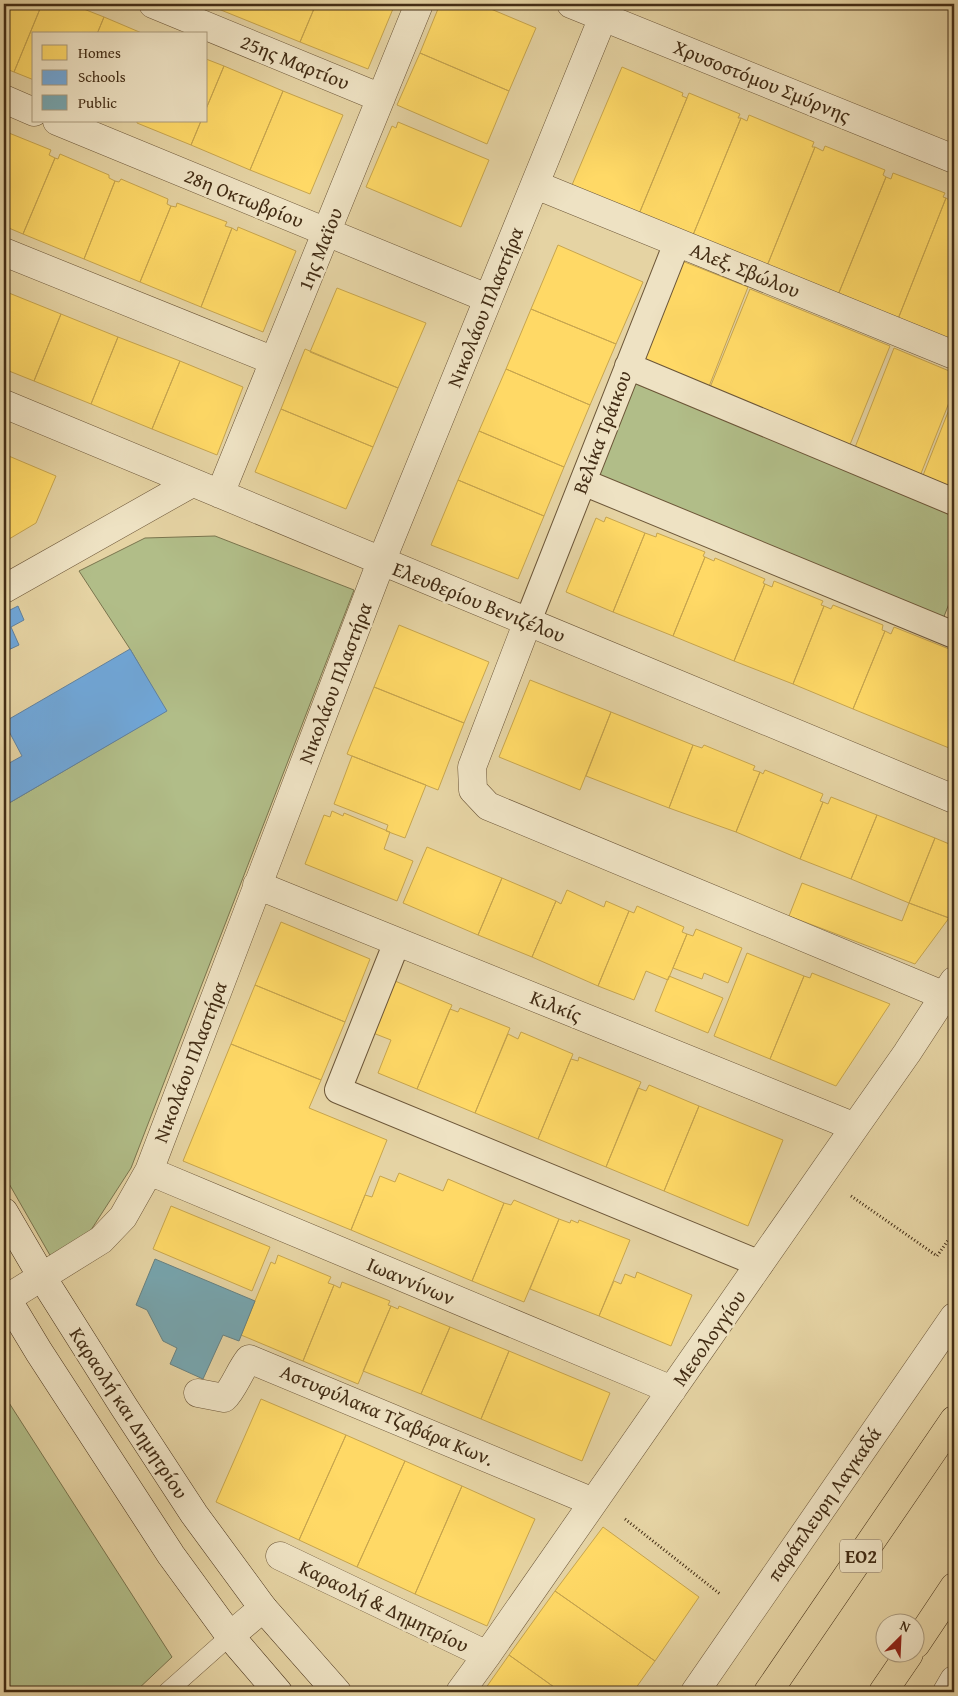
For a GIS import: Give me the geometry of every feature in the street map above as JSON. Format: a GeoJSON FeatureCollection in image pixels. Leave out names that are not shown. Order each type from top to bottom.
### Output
{"type":"FeatureCollection","features":[{"type":"Feature","properties":{"kind":"highway","name":"ΕΟ2"},"geometry":{"type":"LineString","coordinates":[[768,1692],[954,1420]]}},
{"type":"Feature","properties":{"kind":"highway"},"geometry":{"type":"LineString","coordinates":[[926,1629],[954,1586]]}},
{"type":"Feature","properties":{"kind":"highway"},"geometry":{"type":"LineString","coordinates":[[882,1692],[902,1664]]}},
{"type":"Feature","properties":{"kind":"street","name":"25ης Μαρτίου"},"geometry":{"type":"LineString","coordinates":[[153,4],[381,98]]}},
{"type":"Feature","properties":{"kind":"street","name":"1ης Μαϊου"},"geometry":{"type":"LineString","coordinates":[[220,494],[419,4]]}},
{"type":"Feature","properties":{"kind":"street","name":"Χρυσοστόμου Σμύρνης"},"geometry":{"type":"LineString","coordinates":[[571,4],[954,159]]}},
{"type":"Feature","properties":{"kind":"street","name":"Νικολάου Πλαστήρα"},"geometry":{"type":"LineString","coordinates":[[5,1297],[68,1262],[106,1235],[123,1217],[149,1171],[381,562],[603,17]]}},
{"type":"Feature","properties":{"kind":"street"},"geometry":{"type":"LineString","coordinates":[[4,100],[32,111]]}},
{"type":"Feature","properties":{"kind":"street","name":"28η Οκτωβρίου"},"geometry":{"type":"LineString","coordinates":[[59,122],[487,298]]}},
{"type":"Feature","properties":{"kind":"street","name":"Αλεξ. Σβώλου"},"geometry":{"type":"LineString","coordinates":[[536,184],[954,355]]}},
{"type":"Feature","properties":{"kind":"street","name":"Βελίκα Τράικου"},"geometry":{"type":"LineString","coordinates":[[528,621],[677,243]]}},
{"type":"Feature","properties":{"kind":"street"},"geometry":{"type":"LineString","coordinates":[[4,252],[274,361]]}},
{"type":"Feature","properties":{"kind":"street"},"geometry":{"type":"LineString","coordinates":[[628,366],[954,502]]}},
{"type":"Feature","properties":{"kind":"street","name":"Ελευθερίου Βενιζέλου"},"geometry":{"type":"LineString","coordinates":[[4,404],[954,799]]}},
{"type":"Feature","properties":{"kind":"street"},"geometry":{"type":"LineString","coordinates":[[583,482],[952,627]]}},
{"type":"Feature","properties":{"kind":"street"},"geometry":{"type":"LineString","coordinates":[[4,589],[16,570],[192,483]]}},
{"type":"Feature","properties":{"kind":"street"},"geometry":{"type":"LineString","coordinates":[[528,621],[472,767],[472,790],[488,806],[949,988]]}},
{"type":"Feature","properties":{"kind":"street","name":"Κιλκίς"},"geometry":{"type":"LineString","coordinates":[[257,885],[855,1127]]}},
{"type":"Feature","properties":{"kind":"street"},"geometry":{"type":"LineString","coordinates":[[397,942],[338,1090],[760,1264]]}},
{"type":"Feature","properties":{"kind":"street","name":"Μεσολογγίου"},"geometry":{"type":"LineString","coordinates":[[460,1692],[760,1264],[949,988]]}},
{"type":"Feature","properties":{"kind":"street","name":"Ιωαννίνων"},"geometry":{"type":"LineString","coordinates":[[149,1171],[672,1390]]}},
{"type":"Feature","properties":{"kind":"street","name":"Καραολή και Δημητρίου"},"geometry":{"type":"LineString","coordinates":[[4,1212],[42,1277],[194,1514],[263,1608],[337,1692]]}},
{"type":"Feature","properties":{"kind":"street","name":"Καραολή και Δημητρίου"},"geometry":{"type":"LineString","coordinates":[[5,1297],[171,1555],[230,1636],[278,1692]]}},
{"type":"Feature","properties":{"kind":"street","name":"παράπλευρη Λαγκαδά"},"geometry":{"type":"LineString","coordinates":[[695,1692],[954,1317]]}},
{"type":"Feature","properties":{"kind":"street","name":"Αστυφύλακα Τζαβάρα Κων."},"geometry":{"type":"LineString","coordinates":[[198,1393],[224,1398],[228,1395],[240,1370],[249,1359],[593,1502]]}},
{"type":"Feature","properties":{"kind":"street","name":"Καραολή & Δημητρίου"},"geometry":{"type":"LineString","coordinates":[[280,1556],[487,1655]]}},
{"type":"Feature","properties":{"kind":"street"},"geometry":{"type":"LineString","coordinates":[[230,1636],[263,1608]]}},
{"type":"Feature","properties":{"kind":"street"},"geometry":{"type":"LineString","coordinates":[[946,1692],[954,1680]]}},
{"type":"Feature","properties":{"kind":"lane"},"geometry":{"type":"LineString","coordinates":[[167,1692],[230,1636]]}},
{"type":"Feature","properties":{"kind":"path"},"geometry":{"type":"LineString","coordinates":[[821,1176],[937,1256],[954,1232]]}},
{"type":"Feature","properties":{"kind":"path"},"geometry":{"type":"LineString","coordinates":[[622,1517],[705,1582]]}},
{"type":"Feature","properties":{"kind":"green space"},"geometry":{"type":"Polygon","coordinates":[[[634,383],[954,513],[954,591],[943,619],[596,477],[634,383]]]}},
{"type":"Feature","properties":{"kind":"green space"},"geometry":{"type":"Polygon","coordinates":[[[215,536],[354,590],[131,1168],[91,1230],[51,1257],[4,1175],[4,806],[166,711],[130,649],[79,571],[145,538],[215,536]]]}},
{"type":"Feature","properties":{"kind":"green space"},"geometry":{"type":"Polygon","coordinates":[[[4,1395],[172,1657],[135,1692],[4,1692],[4,1395]]]}},
{"type":"Feature","properties":{"kind":"building: Homes"},"geometry":{"type":"Polygon","coordinates":[[[4,4],[42,4],[14,72],[4,68],[4,4]]]}},
{"type":"Feature","properties":{"kind":"building: Homes"},"geometry":{"type":"Polygon","coordinates":[[[42,4],[71,4],[104,17],[98,32],[32,32],[32,79],[14,72],[42,4]]]}},
{"type":"Feature","properties":{"kind":"building: Homes"},"geometry":{"type":"Polygon","coordinates":[[[206,4],[316,4],[300,42],[206,4]]]}},
{"type":"Feature","properties":{"kind":"building: Homes"},"geometry":{"type":"Polygon","coordinates":[[[316,4],[395,4],[368,69],[300,42],[316,4]]]}},
{"type":"Feature","properties":{"kind":"building: Homes"},"geometry":{"type":"Polygon","coordinates":[[[440,4],[479,4],[536,28],[509,91],[420,53],[440,4]]]}},
{"type":"Feature","properties":{"kind":"building: Homes"},"geometry":{"type":"Polygon","coordinates":[[[104,17],[139,32],[98,32],[104,17]]]}},
{"type":"Feature","properties":{"kind":"building: Homes"},"geometry":{"type":"Polygon","coordinates":[[[420,53],[509,91],[487,144],[397,105],[420,53]]]}},
{"type":"Feature","properties":{"kind":"building: Homes"},"geometry":{"type":"Polygon","coordinates":[[[208,60],[224,66],[208,104],[208,60]]]}},
{"type":"Feature","properties":{"kind":"building: Homes"},"geometry":{"type":"Polygon","coordinates":[[[224,66],[283,91],[250,170],[191,145],[201,122],[208,122],[208,104],[224,66]]]}},
{"type":"Feature","properties":{"kind":"building: Homes"},"geometry":{"type":"Polygon","coordinates":[[[622,67],[683,93],[682,96],[687,98],[639,214],[572,185],[622,67]]]}},
{"type":"Feature","properties":{"kind":"building: Homes"},"geometry":{"type":"Polygon","coordinates":[[[283,91],[343,115],[310,194],[250,170],[283,91]]]}},
{"type":"Feature","properties":{"kind":"building: Homes"},"geometry":{"type":"Polygon","coordinates":[[[689,93],[740,114],[738,118],[741,118],[693,235],[639,214],[689,93]]]}},
{"type":"Feature","properties":{"kind":"building: Homes"},"geometry":{"type":"Polygon","coordinates":[[[749,115],[814,142],[812,147],[815,147],[767,266],[693,235],[741,118],[747,121],[749,115]]]}},
{"type":"Feature","properties":{"kind":"building: Homes"},"geometry":{"type":"Polygon","coordinates":[[[137,122],[201,122],[191,145],[137,122]]]}},
{"type":"Feature","properties":{"kind":"building: Homes"},"geometry":{"type":"Polygon","coordinates":[[[398,122],[489,160],[461,227],[366,187],[392,126],[396,128],[398,122]]]}},
{"type":"Feature","properties":{"kind":"building: Homes"},"geometry":{"type":"Polygon","coordinates":[[[4,131],[51,150],[49,155],[55,158],[23,234],[4,226],[4,131]]]}},
{"type":"Feature","properties":{"kind":"building: Homes"},"geometry":{"type":"Polygon","coordinates":[[[825,146],[885,170],[883,175],[886,177],[838,295],[767,266],[815,147],[823,151],[825,146]]]}},
{"type":"Feature","properties":{"kind":"building: Homes"},"geometry":{"type":"Polygon","coordinates":[[[60,154],[109,175],[109,178],[115,181],[84,259],[23,234],[55,158],[58,159],[60,154]]]}},
{"type":"Feature","properties":{"kind":"building: Homes"},"geometry":{"type":"Polygon","coordinates":[[[893,173],[945,193],[943,197],[946,198],[898,319],[838,295],[886,177],[891,179],[893,173]]]}},
{"type":"Feature","properties":{"kind":"building: Homes"},"geometry":{"type":"Polygon","coordinates":[[[121,179],[168,199],[167,204],[171,206],[140,282],[84,259],[115,181],[119,182],[121,179]]]}},
{"type":"Feature","properties":{"kind":"building: Homes"},"geometry":{"type":"Polygon","coordinates":[[[951,197],[954,198],[954,341],[898,319],[946,198],[949,200],[951,197]]]}},
{"type":"Feature","properties":{"kind":"building: Homes"},"geometry":{"type":"Polygon","coordinates":[[[177,203],[227,222],[225,226],[232,228],[201,307],[140,282],[171,206],[176,207],[177,203]]]}},
{"type":"Feature","properties":{"kind":"building: Homes"},"geometry":{"type":"Polygon","coordinates":[[[238,227],[296,251],[263,332],[201,307],[232,228],[237,231],[238,227]]]}},
{"type":"Feature","properties":{"kind":"building: Homes"},"geometry":{"type":"Polygon","coordinates":[[[558,245],[643,282],[616,344],[531,309],[558,245]]]}},
{"type":"Feature","properties":{"kind":"building: Homes"},"geometry":{"type":"Polygon","coordinates":[[[682,261],[748,287],[708,389],[642,362],[682,261]]]}},
{"type":"Feature","properties":{"kind":"building: Homes"},"geometry":{"type":"Polygon","coordinates":[[[337,288],[426,323],[398,388],[310,352],[337,288]]]}},
{"type":"Feature","properties":{"kind":"building: Homes"},"geometry":{"type":"Polygon","coordinates":[[[750,289],[890,346],[849,447],[709,390],[750,289]]]}},
{"type":"Feature","properties":{"kind":"building: Homes"},"geometry":{"type":"Polygon","coordinates":[[[4,291],[61,314],[34,381],[4,369],[4,291]]]}},
{"type":"Feature","properties":{"kind":"building: Homes"},"geometry":{"type":"Polygon","coordinates":[[[531,309],[616,344],[590,405],[506,369],[531,309]]]}},
{"type":"Feature","properties":{"kind":"building: Homes"},"geometry":{"type":"Polygon","coordinates":[[[61,314],[118,337],[91,404],[34,381],[61,314]]]}},
{"type":"Feature","properties":{"kind":"building: Homes"},"geometry":{"type":"Polygon","coordinates":[[[118,337],[180,361],[152,429],[91,404],[118,337]]]}},
{"type":"Feature","properties":{"kind":"building: Homes"},"geometry":{"type":"Polygon","coordinates":[[[894,348],[954,373],[954,390],[920,476],[854,450],[894,348]]]}},
{"type":"Feature","properties":{"kind":"building: Homes"},"geometry":{"type":"Polygon","coordinates":[[[305,349],[398,388],[373,447],[281,409],[305,349]]]}},
{"type":"Feature","properties":{"kind":"building: Homes"},"geometry":{"type":"Polygon","coordinates":[[[180,361],[243,387],[217,455],[152,429],[180,361]]]}},
{"type":"Feature","properties":{"kind":"building: Homes"},"geometry":{"type":"Polygon","coordinates":[[[506,369],[590,405],[564,467],[479,431],[506,369]]]}},
{"type":"Feature","properties":{"kind":"building: Homes"},"geometry":{"type":"Polygon","coordinates":[[[954,397],[954,490],[922,478],[954,397]]]}},
{"type":"Feature","properties":{"kind":"building: Homes"},"geometry":{"type":"Polygon","coordinates":[[[281,409],[373,447],[346,509],[255,472],[281,409]]]}},
{"type":"Feature","properties":{"kind":"building: Homes"},"geometry":{"type":"Polygon","coordinates":[[[479,431],[564,467],[544,516],[458,480],[479,431]]]}},
{"type":"Feature","properties":{"kind":"building: Homes"},"geometry":{"type":"Polygon","coordinates":[[[4,454],[56,476],[36,523],[4,542],[4,454]]]}},
{"type":"Feature","properties":{"kind":"building: Homes"},"geometry":{"type":"Polygon","coordinates":[[[458,480],[544,516],[518,579],[431,545],[458,480]]]}},
{"type":"Feature","properties":{"kind":"building: Homes"},"geometry":{"type":"Polygon","coordinates":[[[606,517],[645,533],[613,612],[566,592],[596,518],[604,522],[606,517]]]}},
{"type":"Feature","properties":{"kind":"building: Homes"},"geometry":{"type":"Polygon","coordinates":[[[645,533],[656,537],[657,533],[705,552],[703,556],[705,557],[673,636],[613,612],[645,533]]]}},
{"type":"Feature","properties":{"kind":"building: Homes"},"geometry":{"type":"Polygon","coordinates":[[[705,557],[714,561],[715,558],[765,579],[763,583],[765,584],[734,661],[673,636],[705,557]]]}},
{"type":"Feature","properties":{"kind":"building: Homes"},"geometry":{"type":"Polygon","coordinates":[[[774,581],[823,601],[821,605],[824,606],[793,684],[734,661],[765,584],[772,587],[774,581]]]}},
{"type":"Feature","properties":{"kind":"building: Homes"},"geometry":{"type":"Polygon","coordinates":[[[833,605],[883,625],[882,630],[885,631],[853,709],[793,684],[824,606],[831,609],[833,605]]]}},
{"type":"Feature","properties":{"kind":"building: Homes"},"geometry":{"type":"Polygon","coordinates":[[[399,625],[489,662],[464,723],[374,687],[399,625]]]}},
{"type":"Feature","properties":{"kind":"building: Homes"},"geometry":{"type":"Polygon","coordinates":[[[894,627],[954,651],[954,750],[853,709],[885,631],[891,634],[894,627]]]}},
{"type":"Feature","properties":{"kind":"building: Homes"},"geometry":{"type":"Polygon","coordinates":[[[530,680],[611,712],[580,790],[499,757],[530,680]]]}},
{"type":"Feature","properties":{"kind":"building: Homes"},"geometry":{"type":"Polygon","coordinates":[[[374,687],[464,723],[438,790],[347,754],[374,687]]]}},
{"type":"Feature","properties":{"kind":"building: Homes"},"geometry":{"type":"Polygon","coordinates":[[[611,712],[693,745],[669,808],[586,776],[611,712]]]}},
{"type":"Feature","properties":{"kind":"building: Homes"},"geometry":{"type":"Polygon","coordinates":[[[693,745],[702,748],[704,745],[755,766],[753,770],[760,772],[736,832],[669,808],[693,745]]]}},
{"type":"Feature","properties":{"kind":"building: Homes"},"geometry":{"type":"Polygon","coordinates":[[[352,756],[426,785],[405,838],[386,831],[388,825],[334,804],[352,756]]]}},
{"type":"Feature","properties":{"kind":"building: Homes"},"geometry":{"type":"Polygon","coordinates":[[[765,770],[823,794],[820,801],[823,802],[800,859],[736,832],[760,772],[763,774],[765,770]]]}},
{"type":"Feature","properties":{"kind":"building: Homes"},"geometry":{"type":"Polygon","coordinates":[[[831,797],[877,815],[851,879],[800,859],[823,802],[828,804],[831,797]]]}},
{"type":"Feature","properties":{"kind":"building: Homes"},"geometry":{"type":"Polygon","coordinates":[[[332,811],[343,816],[344,813],[390,832],[384,849],[413,861],[397,901],[305,864],[324,815],[330,817],[332,811]]]}},
{"type":"Feature","properties":{"kind":"building: Homes"},"geometry":{"type":"Polygon","coordinates":[[[877,815],[935,838],[909,903],[851,879],[877,815]]]}},
{"type":"Feature","properties":{"kind":"building: Homes"},"geometry":{"type":"Polygon","coordinates":[[[935,838],[954,846],[954,909],[949,918],[909,903],[935,838]]]}},
{"type":"Feature","properties":{"kind":"building: Homes"},"geometry":{"type":"Polygon","coordinates":[[[427,847],[502,878],[478,935],[403,903],[427,847]]]}},
{"type":"Feature","properties":{"kind":"building: Homes"},"geometry":{"type":"Polygon","coordinates":[[[502,878],[556,901],[532,957],[478,935],[502,878]]]}},
{"type":"Feature","properties":{"kind":"building: Homes"},"geometry":{"type":"Polygon","coordinates":[[[802,883],[902,921],[909,903],[949,918],[915,964],[789,916],[802,883]]]}},
{"type":"Feature","properties":{"kind":"building: Homes"},"geometry":{"type":"Polygon","coordinates":[[[567,890],[604,907],[606,901],[629,911],[598,986],[532,957],[556,901],[561,904],[567,890]]]}},
{"type":"Feature","properties":{"kind":"building: Homes"},"geometry":{"type":"Polygon","coordinates":[[[637,906],[684,927],[682,932],[687,934],[668,980],[646,971],[634,1000],[598,986],[629,911],[634,913],[637,906]]]}},
{"type":"Feature","properties":{"kind":"building: Homes"},"geometry":{"type":"Polygon","coordinates":[[[281,922],[370,959],[345,1022],[255,985],[281,922]]]}},
{"type":"Feature","properties":{"kind":"building: Homes"},"geometry":{"type":"Polygon","coordinates":[[[696,929],[742,948],[728,983],[704,973],[702,979],[673,968],[687,934],[693,936],[696,929]]]}},
{"type":"Feature","properties":{"kind":"building: Homes"},"geometry":{"type":"Polygon","coordinates":[[[747,953],[804,976],[770,1059],[714,1036],[747,953]]]}},
{"type":"Feature","properties":{"kind":"building: Homes"},"geometry":{"type":"Polygon","coordinates":[[[812,973],[890,1004],[836,1086],[770,1059],[804,976],[810,978],[812,973]]]}},
{"type":"Feature","properties":{"kind":"building: Homes"},"geometry":{"type":"Polygon","coordinates":[[[669,976],[723,998],[708,1033],[655,1011],[669,976]]]}},
{"type":"Feature","properties":{"kind":"building: Homes"},"geometry":{"type":"Polygon","coordinates":[[[395,981],[452,1005],[417,1089],[378,1073],[391,1040],[373,1033],[395,981]]]}},
{"type":"Feature","properties":{"kind":"building: Homes"},"geometry":{"type":"Polygon","coordinates":[[[255,985],[345,1022],[321,1080],[231,1044],[255,985]]]}},
{"type":"Feature","properties":{"kind":"building: Homes"},"geometry":{"type":"Polygon","coordinates":[[[460,1008],[510,1028],[475,1113],[417,1089],[450,1009],[458,1012],[460,1008]]]}},
{"type":"Feature","properties":{"kind":"building: Homes"},"geometry":{"type":"Polygon","coordinates":[[[521,1032],[573,1054],[538,1139],[475,1113],[508,1034],[518,1039],[521,1032]]]}},
{"type":"Feature","properties":{"kind":"building: Homes"},"geometry":{"type":"Polygon","coordinates":[[[231,1044],[321,1080],[309,1108],[387,1140],[351,1230],[183,1161],[231,1044]]]}},
{"type":"Feature","properties":{"kind":"building: Homes"},"geometry":{"type":"Polygon","coordinates":[[[579,1057],[641,1082],[606,1167],[538,1139],[571,1059],[578,1061],[579,1057]]]}},
{"type":"Feature","properties":{"kind":"building: Homes"},"geometry":{"type":"Polygon","coordinates":[[[649,1085],[699,1106],[664,1191],[606,1167],[638,1088],[646,1091],[649,1085]]]}},
{"type":"Feature","properties":{"kind":"building: Homes"},"geometry":{"type":"Polygon","coordinates":[[[699,1106],[783,1140],[748,1226],[664,1191],[699,1106]]]}},
{"type":"Feature","properties":{"kind":"building: Homes"},"geometry":{"type":"Polygon","coordinates":[[[399,1173],[443,1191],[448,1179],[504,1203],[472,1281],[351,1230],[365,1195],[372,1197],[380,1176],[395,1182],[399,1173]]]}},
{"type":"Feature","properties":{"kind":"building: Homes"},"geometry":{"type":"Polygon","coordinates":[[[514,1200],[559,1219],[524,1302],[472,1281],[504,1203],[511,1205],[514,1200]]]}},
{"type":"Feature","properties":{"kind":"building: Homes"},"geometry":{"type":"Polygon","coordinates":[[[171,1206],[270,1247],[252,1291],[153,1249],[171,1206]]]}},
{"type":"Feature","properties":{"kind":"building: Homes"},"geometry":{"type":"Polygon","coordinates":[[[559,1219],[570,1223],[571,1220],[578,1223],[579,1220],[630,1240],[599,1316],[530,1289],[559,1219]]]}},
{"type":"Feature","properties":{"kind":"building: Homes"},"geometry":{"type":"Polygon","coordinates":[[[278,1255],[331,1277],[328,1283],[334,1285],[303,1361],[241,1335],[271,1262],[275,1264],[278,1255]]]}},
{"type":"Feature","properties":{"kind":"building: Homes"},"geometry":{"type":"Polygon","coordinates":[[[637,1272],[692,1295],[671,1346],[599,1316],[614,1281],[621,1284],[625,1274],[635,1278],[637,1272]]]}},
{"type":"Feature","properties":{"kind":"building: Homes"},"geometry":{"type":"Polygon","coordinates":[[[342,1282],[390,1301],[388,1305],[391,1306],[358,1384],[303,1361],[334,1285],[340,1288],[342,1282]]]}},
{"type":"Feature","properties":{"kind":"building: Homes"},"geometry":{"type":"Polygon","coordinates":[[[391,1306],[398,1309],[399,1306],[450,1327],[421,1394],[363,1371],[391,1306]]]}},
{"type":"Feature","properties":{"kind":"building: Homes"},"geometry":{"type":"Polygon","coordinates":[[[450,1327],[509,1351],[481,1419],[421,1394],[450,1327]]]}},
{"type":"Feature","properties":{"kind":"building: Homes"},"geometry":{"type":"Polygon","coordinates":[[[509,1351],[610,1393],[582,1461],[481,1419],[509,1351]]]}},
{"type":"Feature","properties":{"kind":"building: Homes"},"geometry":{"type":"Polygon","coordinates":[[[261,1399],[346,1435],[299,1540],[216,1502],[261,1399]]]}},
{"type":"Feature","properties":{"kind":"building: Homes"},"geometry":{"type":"Polygon","coordinates":[[[346,1435],[405,1461],[357,1567],[299,1540],[346,1435]]]}},
{"type":"Feature","properties":{"kind":"building: Homes"},"geometry":{"type":"Polygon","coordinates":[[[405,1461],[462,1486],[415,1594],[357,1567],[405,1461]]]}},
{"type":"Feature","properties":{"kind":"building: Homes"},"geometry":{"type":"Polygon","coordinates":[[[462,1486],[535,1519],[487,1626],[415,1594],[462,1486]]]}},
{"type":"Feature","properties":{"kind":"building: Homes"},"geometry":{"type":"Polygon","coordinates":[[[603,1527],[699,1597],[655,1661],[555,1591],[603,1527]]]}},
{"type":"Feature","properties":{"kind":"building: Homes"},"geometry":{"type":"Polygon","coordinates":[[[555,1591],[655,1661],[633,1692],[561,1692],[509,1655],[555,1591]]]}},
{"type":"Feature","properties":{"kind":"building: Homes"},"geometry":{"type":"Polygon","coordinates":[[[509,1655],[561,1692],[483,1692],[509,1655]]]}},
{"type":"Feature","properties":{"kind":"building: Schools"},"geometry":{"type":"Polygon","coordinates":[[[18,606],[24,620],[11,627],[19,645],[4,652],[4,613],[18,606]]]}},
{"type":"Feature","properties":{"kind":"building: Schools"},"geometry":{"type":"Polygon","coordinates":[[[130,649],[167,711],[4,806],[4,766],[22,756],[4,722],[130,649]]]}},
{"type":"Feature","properties":{"kind":"building: Public"},"geometry":{"type":"Polygon","coordinates":[[[155,1259],[255,1301],[239,1341],[223,1335],[203,1379],[170,1364],[177,1348],[163,1341],[147,1310],[136,1305],[155,1259]]]}}]}
